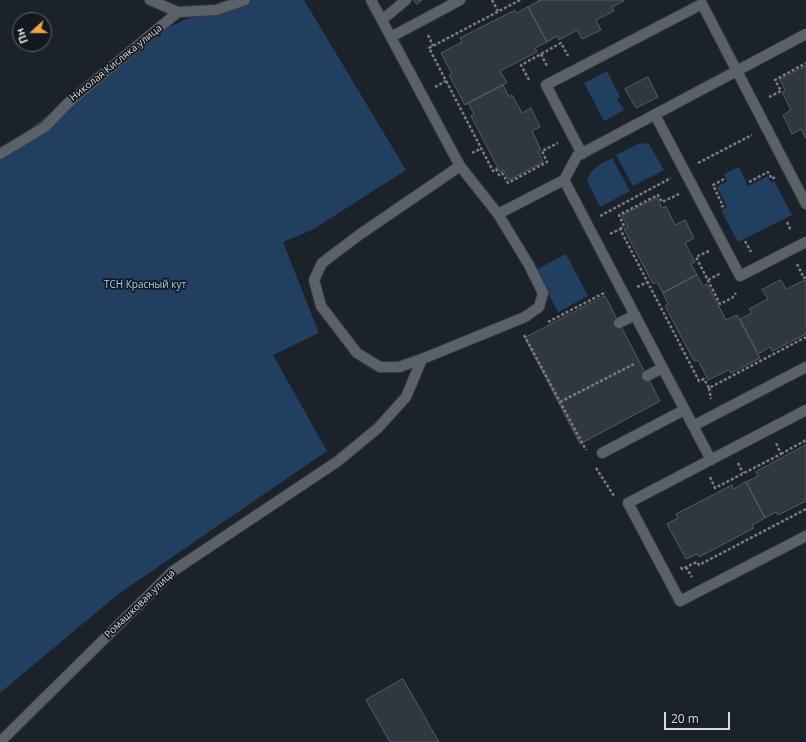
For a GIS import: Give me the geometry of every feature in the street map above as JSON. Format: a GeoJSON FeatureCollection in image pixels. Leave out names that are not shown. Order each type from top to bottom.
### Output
{"type":"FeatureCollection","features":[{"type":"Feature","properties":{"kind":"street"},"geometry":{"type":"LineString","coordinates":[[150,0],[178,12],[216,10],[245,0]]}},
{"type":"Feature","properties":{"kind":"street"},"geometry":{"type":"LineString","coordinates":[[371,0],[460,166],[498,214],[529,265],[543,293],[539,307],[525,317],[422,360],[399,367],[380,367],[357,353],[321,306],[314,280],[322,263],[359,235],[460,166]]}},
{"type":"Feature","properties":{"kind":"street"},"geometry":{"type":"LineString","coordinates":[[382,20],[406,0]]}},
{"type":"Feature","properties":{"kind":"street"},"geometry":{"type":"LineString","coordinates":[[390,37],[460,0]]}},
{"type":"Feature","properties":{"kind":"street"},"geometry":{"type":"LineString","coordinates":[[582,154],[546,85],[702,4],[806,204]]}},
{"type":"Feature","properties":{"kind":"street","name":"Николая Кисляка улица"},"geometry":{"type":"LineString","coordinates":[[0,154],[45,127],[68,102],[178,12]]}},
{"type":"Feature","properties":{"kind":"street"},"geometry":{"type":"LineString","coordinates":[[498,214],[564,180],[577,156],[806,34]]}},
{"type":"Feature","properties":{"kind":"street"},"geometry":{"type":"LineString","coordinates":[[655,114],[740,276],[806,242]]}},
{"type":"Feature","properties":{"kind":"street"},"geometry":{"type":"LineString","coordinates":[[564,180],[711,460]]}},
{"type":"Feature","properties":{"kind":"street"},"geometry":{"type":"LineString","coordinates":[[619,323],[635,315]]}},
{"type":"Feature","properties":{"kind":"street","name":"Ромашковая улица"},"geometry":{"type":"LineString","coordinates":[[0,742],[173,571],[338,461],[378,428],[406,397],[422,360]]}},
{"type":"Feature","properties":{"kind":"street"},"geometry":{"type":"LineString","coordinates":[[647,376],[662,368]]}},
{"type":"Feature","properties":{"kind":"street"},"geometry":{"type":"LineString","coordinates":[[693,426],[806,368]]}},
{"type":"Feature","properties":{"kind":"street"},"geometry":{"type":"LineString","coordinates":[[602,453],[684,410]]}},
{"type":"Feature","properties":{"kind":"street"},"geometry":{"type":"LineString","coordinates":[[806,410],[628,503],[680,600],[806,536]]}},
{"type":"Feature","properties":{"kind":"path"},"geometry":{"type":"LineString","coordinates":[[492,0],[498,11]]}},
{"type":"Feature","properties":{"kind":"path"},"geometry":{"type":"LineString","coordinates":[[520,0],[429,48],[493,171],[496,169],[499,174],[502,173],[508,183],[548,162],[542,151],[561,141]]}},
{"type":"Feature","properties":{"kind":"path"},"geometry":{"type":"LineString","coordinates":[[533,87],[521,65],[561,43],[570,59],[573,57]]}},
{"type":"Feature","properties":{"kind":"path"},"geometry":{"type":"LineString","coordinates":[[541,54],[550,70]]}},
{"type":"Feature","properties":{"kind":"path"},"geometry":{"type":"LineString","coordinates":[[770,101],[768,98],[781,91],[775,80],[806,63]]}},
{"type":"Feature","properties":{"kind":"path"},"geometry":{"type":"LineString","coordinates":[[529,80],[536,77]]}},
{"type":"Feature","properties":{"kind":"path"},"geometry":{"type":"LineString","coordinates":[[429,90],[446,81]]}},
{"type":"Feature","properties":{"kind":"path"},"geometry":{"type":"LineString","coordinates":[[606,236],[624,226],[619,215],[658,194],[662,202],[683,192]]}},
{"type":"Feature","properties":{"kind":"path"},"geometry":{"type":"LineString","coordinates":[[620,229],[700,381],[704,379],[708,388],[806,337]]}},
{"type":"Feature","properties":{"kind":"path"},"geometry":{"type":"LineString","coordinates":[[712,249],[696,257],[720,304],[732,298],[741,290]]}},
{"type":"Feature","properties":{"kind":"path"},"geometry":{"type":"LineString","coordinates":[[800,259],[795,262],[804,278],[806,277]]}},
{"type":"Feature","properties":{"kind":"path"},"geometry":{"type":"LineString","coordinates":[[708,280],[725,271]]}},
{"type":"Feature","properties":{"kind":"path"},"geometry":{"type":"LineString","coordinates":[[552,320],[629,279],[634,289],[648,282]]}},
{"type":"Feature","properties":{"kind":"path"},"geometry":{"type":"LineString","coordinates":[[733,287],[736,293]]}},
{"type":"Feature","properties":{"kind":"path"},"geometry":{"type":"LineString","coordinates":[[605,292],[608,298]]}},
{"type":"Feature","properties":{"kind":"path"},"geometry":{"type":"LineString","coordinates":[[524,335],[583,443]]}},
{"type":"Feature","properties":{"kind":"path"},"geometry":{"type":"LineString","coordinates":[[560,402],[636,363]]}},
{"type":"Feature","properties":{"kind":"path"},"geometry":{"type":"LineString","coordinates":[[706,403],[714,402]]}},
{"type":"Feature","properties":{"kind":"path"},"geometry":{"type":"LineString","coordinates":[[773,438],[781,454]]}},
{"type":"Feature","properties":{"kind":"path"},"geometry":{"type":"LineString","coordinates":[[710,477],[715,488],[806,440]]}},
{"type":"Feature","properties":{"kind":"path"},"geometry":{"type":"LineString","coordinates":[[703,480],[715,474]]}},
{"type":"Feature","properties":{"kind":"path"},"geometry":{"type":"LineString","coordinates":[[679,563],[682,569],[697,562],[699,565],[806,509]]}},
{"type":"Feature","properties":{"kind":"green space","name":"ТСН Красный кут"},"geometry":{"type":"Polygon","coordinates":[[[229,0],[304,0],[406,170],[312,230],[283,242],[319,333],[273,355],[327,451],[117,595],[0,693],[0,152],[151,35],[229,0]]]}},
{"type":"Feature","properties":{"kind":"green space"},"geometry":{"type":"Polygon","coordinates":[[[607,71],[620,97],[617,99],[624,110],[604,121],[584,83],[607,71]]]}},
{"type":"Feature","properties":{"kind":"green space"},"geometry":{"type":"Polygon","coordinates":[[[640,143],[649,144],[664,170],[633,186],[616,155],[640,143]]]}},
{"type":"Feature","properties":{"kind":"green space"},"geometry":{"type":"Polygon","coordinates":[[[612,158],[630,191],[600,207],[587,181],[593,170],[600,164],[612,158]]]}},
{"type":"Feature","properties":{"kind":"green space"},"geometry":{"type":"Polygon","coordinates":[[[739,167],[748,186],[768,176],[771,183],[774,181],[792,215],[738,242],[721,210],[727,207],[717,187],[727,181],[724,174],[739,167]]]}},
{"type":"Feature","properties":{"kind":"green space"},"geometry":{"type":"Polygon","coordinates":[[[566,254],[588,296],[558,312],[536,270],[566,254]]]}},
{"type":"Feature","properties":{"kind":"building"},"geometry":{"type":"Polygon","coordinates":[[[414,0],[422,0],[417,4],[414,0]]]}},
{"type":"Feature","properties":{"kind":"building"},"geometry":{"type":"Polygon","coordinates":[[[538,0],[624,1],[612,7],[614,11],[596,20],[601,30],[582,39],[577,30],[559,40],[557,36],[547,42],[528,7],[539,1],[538,0]]]}},
{"type":"Feature","properties":{"kind":"building"},"geometry":{"type":"Polygon","coordinates":[[[528,7],[547,42],[535,48],[537,52],[500,71],[507,83],[465,105],[449,75],[452,74],[441,53],[462,42],[460,38],[515,10],[516,13],[528,7]]]}},
{"type":"Feature","properties":{"kind":"building"},"geometry":{"type":"Polygon","coordinates":[[[806,66],[806,139],[801,129],[792,134],[783,115],[791,110],[782,92],[785,90],[780,80],[806,66]]]}},
{"type":"Feature","properties":{"kind":"building"},"geometry":{"type":"Polygon","coordinates":[[[648,77],[658,97],[636,108],[625,89],[648,77]]]}},
{"type":"Feature","properties":{"kind":"building"},"geometry":{"type":"Polygon","coordinates":[[[503,85],[509,97],[512,95],[522,113],[531,108],[540,127],[532,131],[541,150],[538,151],[543,162],[509,180],[503,170],[500,172],[471,116],[474,114],[468,103],[503,85]]]}},
{"type":"Feature","properties":{"kind":"building"},"geometry":{"type":"Polygon","coordinates":[[[657,198],[662,208],[666,206],[675,225],[685,220],[694,238],[685,243],[695,262],[691,264],[697,275],[663,293],[657,282],[653,284],[624,229],[628,227],[622,216],[657,198]]]}},
{"type":"Feature","properties":{"kind":"building"},"geometry":{"type":"Polygon","coordinates":[[[697,275],[703,286],[707,284],[726,320],[737,315],[760,358],[731,373],[729,370],[708,380],[698,360],[694,361],[665,306],[668,304],[663,293],[697,275]]]}},
{"type":"Feature","properties":{"kind":"building"},"geometry":{"type":"Polygon","coordinates":[[[781,280],[786,289],[805,280],[806,282],[806,334],[772,351],[770,347],[758,354],[740,319],[752,313],[749,309],[768,299],[762,290],[781,280]]]}},
{"type":"Feature","properties":{"kind":"building"},"geometry":{"type":"Polygon","coordinates":[[[605,296],[660,401],[580,444],[525,338],[605,296]]]}},
{"type":"Feature","properties":{"kind":"building"},"geometry":{"type":"Polygon","coordinates":[[[806,445],[806,501],[778,515],[776,512],[765,518],[746,482],[758,476],[756,472],[806,445]]]}},
{"type":"Feature","properties":{"kind":"building"},"geometry":{"type":"Polygon","coordinates":[[[746,482],[765,518],[752,525],[754,528],[699,557],[697,554],[686,559],[667,524],[678,518],[676,514],[732,485],[733,489],[746,482]]]}},
{"type":"Feature","properties":{"kind":"building"},"geometry":{"type":"Polygon","coordinates":[[[403,679],[439,742],[390,742],[366,700],[403,679]]]}}]}
